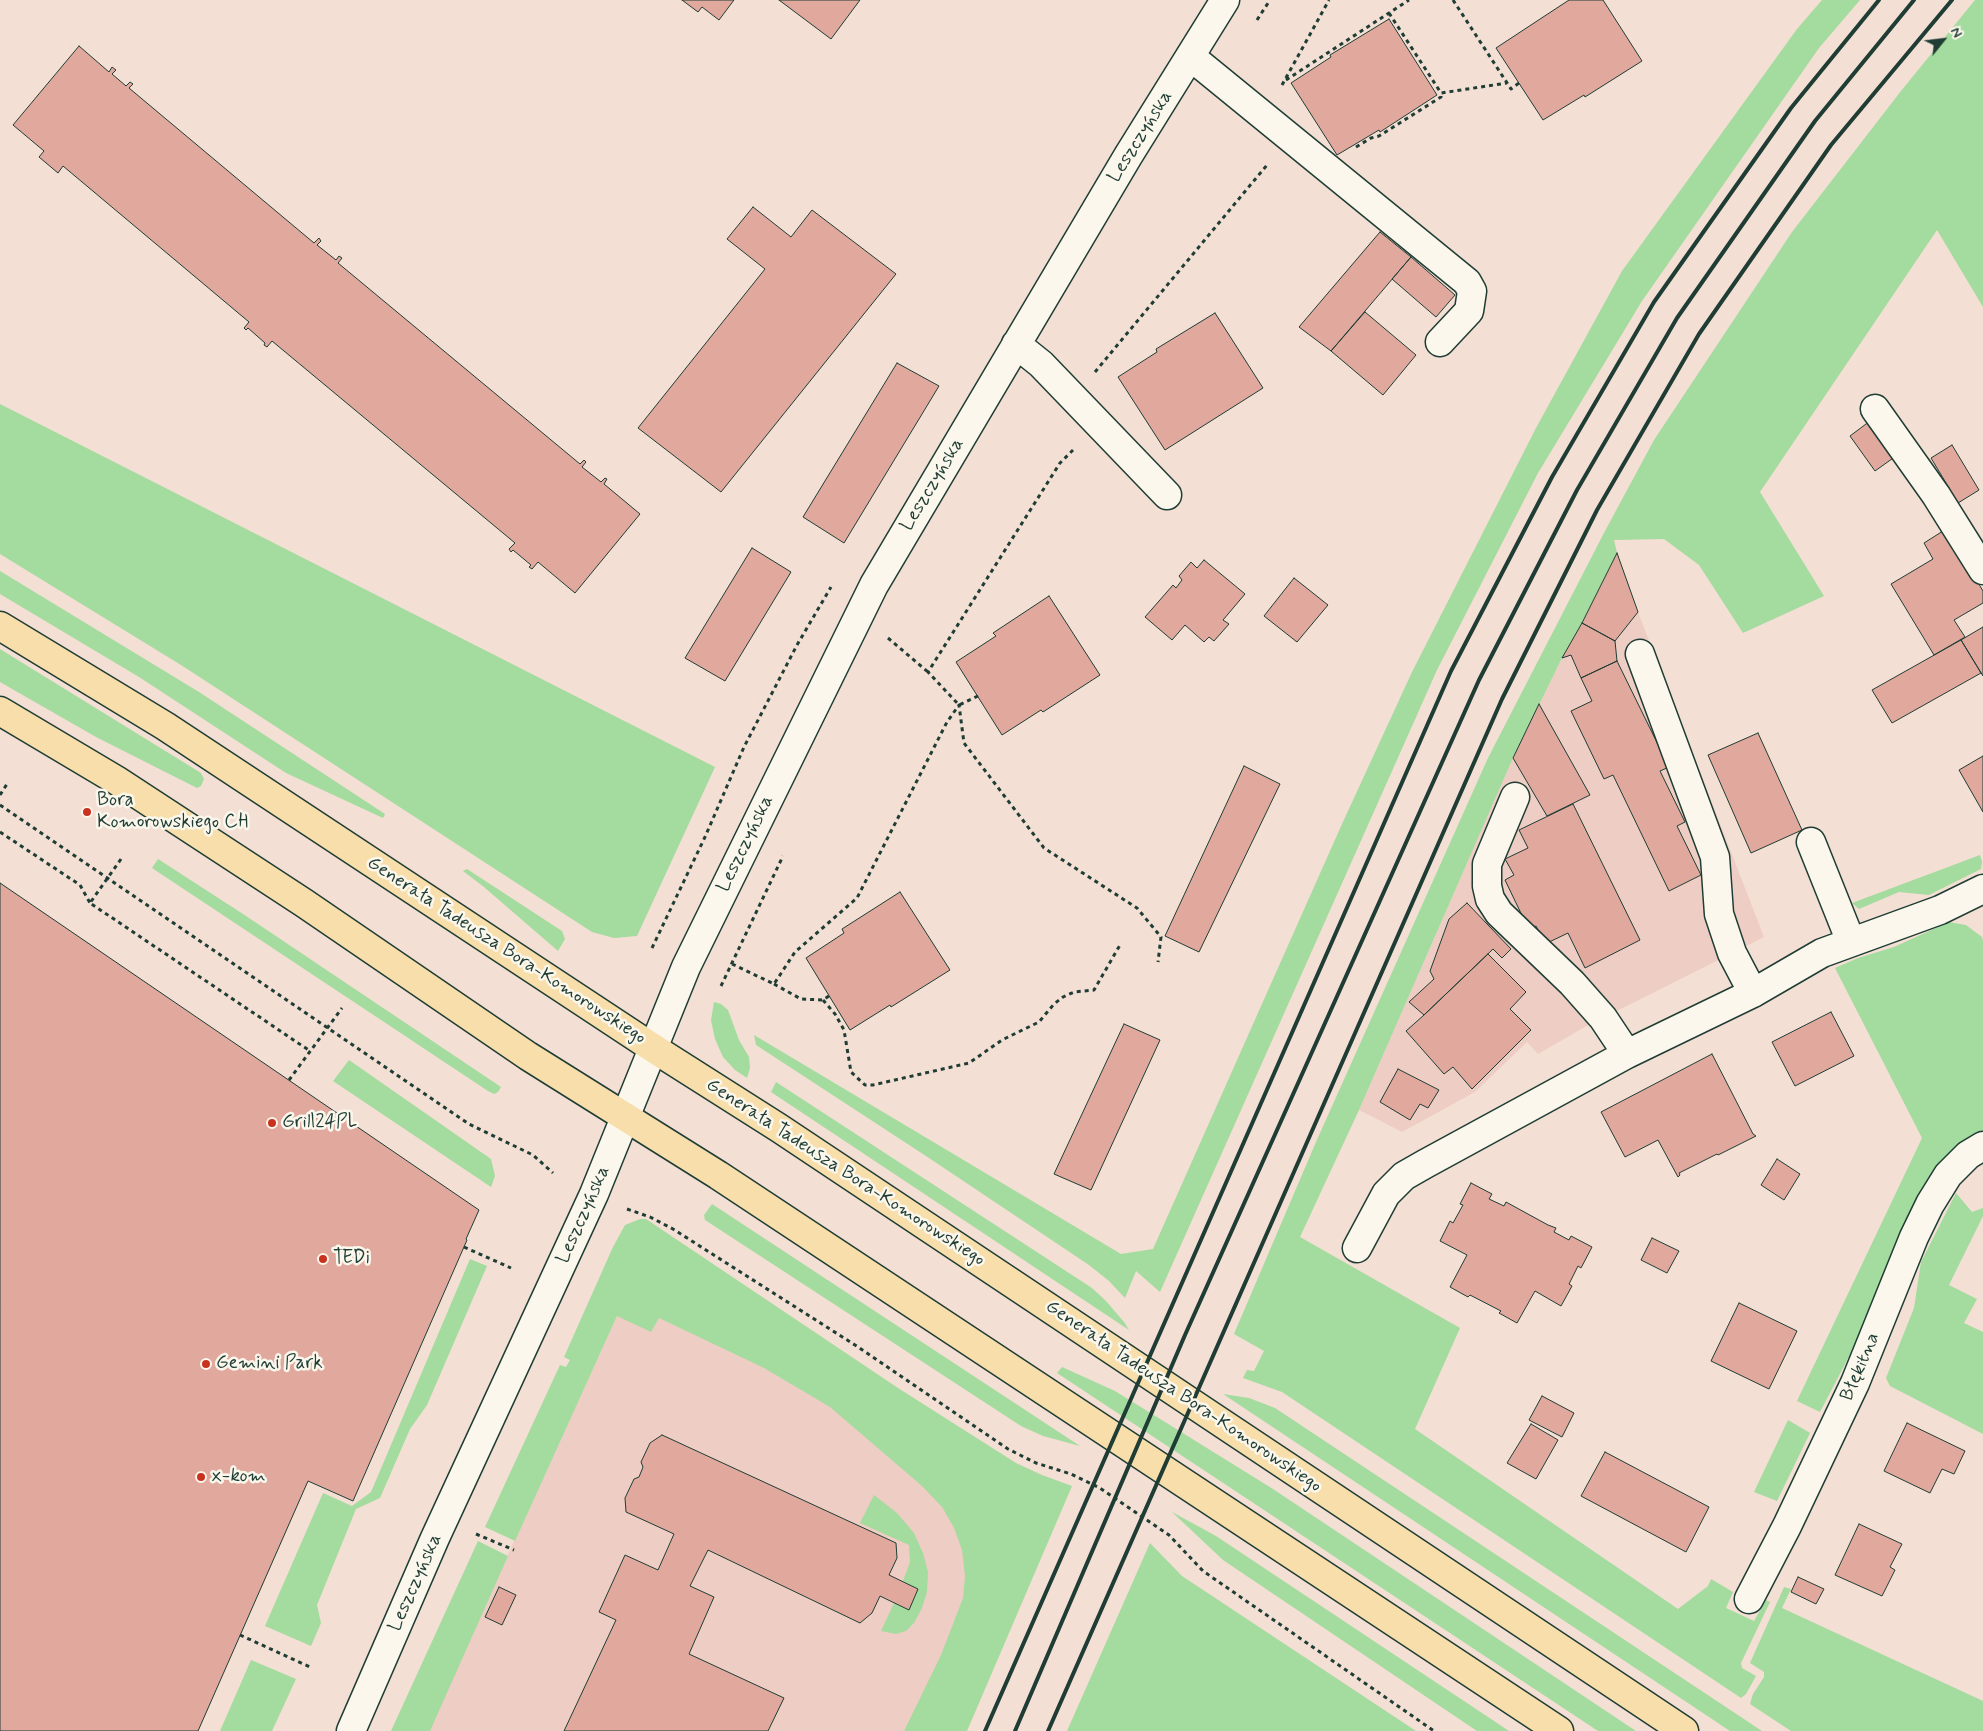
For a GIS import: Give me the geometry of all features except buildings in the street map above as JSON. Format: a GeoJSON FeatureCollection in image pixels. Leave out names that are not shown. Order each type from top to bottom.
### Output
{"type":"FeatureCollection","features":[{"type":"Feature","properties":{"kind":"main road","name":"Generała Tadeusza Bora-Komorowskiego"},"geometry":{"type":"LineString","coordinates":[[0,626],[165,726],[653,1048],[826,1159],[1684,1731]]}},
{"type":"Feature","properties":{"kind":"main road"},"geometry":{"type":"LineString","coordinates":[[0,711],[116,780],[304,903],[528,1056],[718,1175],[1559,1731]]}},
{"type":"Feature","properties":{"kind":"street","name":"Leszczyńska"},"geometry":{"type":"LineString","coordinates":[[351,1731],[435,1538],[594,1194],[699,940],[874,585],[1128,156],[1225,0]]}},
{"type":"Feature","properties":{"kind":"street"},"geometry":{"type":"LineString","coordinates":[[1190,56],[1467,282],[1472,291],[1469,311],[1440,342]]}},
{"type":"Feature","properties":{"kind":"street"},"geometry":{"type":"LineString","coordinates":[[1016,344],[1041,364],[1167,495]]}},
{"type":"Feature","properties":{"kind":"street"},"geometry":{"type":"LineString","coordinates":[[1875,409],[1936,495],[1983,570]]}},
{"type":"Feature","properties":{"kind":"street"},"geometry":{"type":"LineString","coordinates":[[1640,654],[1715,857],[1719,914],[1732,953],[1753,993]]}},
{"type":"Feature","properties":{"kind":"street"},"geometry":{"type":"LineString","coordinates":[[1515,797],[1487,864],[1487,886],[1490,899],[1499,913],[1572,983],[1603,1018],[1626,1054]]}},
{"type":"Feature","properties":{"kind":"street"},"geometry":{"type":"LineString","coordinates":[[1811,842],[1851,942]]}},
{"type":"Feature","properties":{"kind":"street"},"geometry":{"type":"LineString","coordinates":[[1357,1248],[1386,1194],[1404,1176],[1626,1054],[1753,993],[1822,953],[1940,910],[1983,889]]}},
{"type":"Feature","properties":{"kind":"street","name":"Błękitna"},"geometry":{"type":"LineString","coordinates":[[1749,1599],[1787,1526],[1855,1383],[1914,1237],[1930,1204],[1948,1174],[1968,1155],[1983,1146]]}},
{"type":"Feature","properties":{"kind":"path"},"geometry":{"type":"LineString","coordinates":[[1255,24],[1270,0]]}},
{"type":"Feature","properties":{"kind":"path"},"geometry":{"type":"LineString","coordinates":[[1281,88],[1329,0]]}},
{"type":"Feature","properties":{"kind":"path"},"geometry":{"type":"LineString","coordinates":[[1283,82],[1409,0]]}},
{"type":"Feature","properties":{"kind":"path"},"geometry":{"type":"LineString","coordinates":[[1453,0],[1511,89],[1519,83]]}},
{"type":"Feature","properties":{"kind":"path"},"geometry":{"type":"LineString","coordinates":[[1389,13],[1441,93]]}},
{"type":"Feature","properties":{"kind":"path"},"geometry":{"type":"LineString","coordinates":[[1441,93],[1507,83]]}},
{"type":"Feature","properties":{"kind":"path"},"geometry":{"type":"LineString","coordinates":[[1326,166],[1371,138],[1379,136],[1440,97],[1441,93]]}},
{"type":"Feature","properties":{"kind":"path"},"geometry":{"type":"LineString","coordinates":[[1073,399],[1290,137]]}},
{"type":"Feature","properties":{"kind":"path"},"geometry":{"type":"LineString","coordinates":[[928,672],[1060,463],[1098,425]]}},
{"type":"Feature","properties":{"kind":"path"},"geometry":{"type":"LineString","coordinates":[[884,647],[893,630]]}},
{"type":"Feature","properties":{"kind":"path"},"geometry":{"type":"LineString","coordinates":[[888,638],[928,672],[959,705],[964,742],[1044,848],[1137,908],[1161,937],[1158,962]]}},
{"type":"Feature","properties":{"kind":"path"},"geometry":{"type":"LineString","coordinates":[[774,984],[795,952],[856,898],[947,722],[959,705],[978,696]]}},
{"type":"Feature","properties":{"kind":"path"},"geometry":{"type":"LineString","coordinates":[[0,795],[8,784]]}},
{"type":"Feature","properties":{"kind":"path"},"geometry":{"type":"LineString","coordinates":[[0,805],[469,1124],[533,1154],[553,1172]]}},
{"type":"Feature","properties":{"kind":"path"},"geometry":{"type":"LineString","coordinates":[[0,832],[80,886],[90,903],[310,1051]]}},
{"type":"Feature","properties":{"kind":"path"},"geometry":{"type":"LineString","coordinates":[[721,986],[787,847]]}},
{"type":"Feature","properties":{"kind":"path"},"geometry":{"type":"LineString","coordinates":[[90,903],[121,859]]}},
{"type":"Feature","properties":{"kind":"path"},"geometry":{"type":"LineString","coordinates":[[822,1000],[835,1014],[844,1030],[851,1072],[865,1085],[872,1085],[969,1063],[1002,1040],[1039,1022],[1062,997],[1074,992],[1094,990],[1120,945]]}},
{"type":"Feature","properties":{"kind":"path"},"geometry":{"type":"LineString","coordinates":[[732,964],[801,999],[822,1000],[829,996]]}},
{"type":"Feature","properties":{"kind":"path"},"geometry":{"type":"LineString","coordinates":[[289,1080],[342,1008]]}},
{"type":"Feature","properties":{"kind":"path"},"geometry":{"type":"LineString","coordinates":[[626,1208],[650,1217],[673,1229],[855,1345],[1008,1450],[1036,1463],[1071,1474],[1100,1488],[1169,1535],[1203,1571],[1434,1731]]}},
{"type":"Feature","properties":{"kind":"path"},"geometry":{"type":"LineString","coordinates":[[464,1247],[511,1268]]}},
{"type":"Feature","properties":{"kind":"path"},"geometry":{"type":"LineString","coordinates":[[476,1534],[514,1550]]}},
{"type":"Feature","properties":{"kind":"path"},"geometry":{"type":"LineString","coordinates":[[240,1635],[310,1667]]}},
{"type":"Feature","properties":{"kind":"shaded area"},"geometry":{"type":"Polygon","coordinates":[[[1617,553],[1764,937],[1585,1027],[1538,1054],[1527,1042],[1475,1092],[1402,1132],[1359,1110],[1513,758],[1562,658],[1617,553]]]}},
{"type":"Feature","properties":{"kind":"shaded area"},"geometry":{"type":"Polygon","coordinates":[[[661,1281],[1020,1525],[929,1731],[420,1731],[470,1623],[483,1609],[617,1316],[661,1281]]]}},
{"type":"Feature","properties":{"kind":"green space"},"geometry":{"type":"Polygon","coordinates":[[[1822,0],[1860,0],[1819,48],[1642,301],[1538,473],[1437,670],[1160,1292],[1136,1271],[1125,1298],[1109,1281],[1089,1265],[756,1045],[754,1035],[1121,1254],[1153,1249],[1342,824],[1412,672],[1536,428],[1622,271],[1797,29],[1822,0]]]}},
{"type":"Feature","properties":{"kind":"green space"},"geometry":{"type":"Polygon","coordinates":[[[1975,0],[1983,0],[1983,307],[1937,230],[1760,492],[1824,596],[1743,633],[1699,565],[1664,539],[1614,540],[1617,553],[1562,658],[1513,758],[1359,1110],[1300,1237],[1460,1328],[1415,1429],[1678,1609],[1708,1586],[1711,1579],[1733,1592],[1726,1608],[1754,1621],[1766,1600],[1770,1602],[1741,1663],[1742,1668],[1756,1676],[1746,1694],[1741,1698],[1282,1392],[1243,1378],[1247,1370],[1254,1371],[1264,1351],[1234,1334],[1316,1142],[1488,758],[1654,440],[1792,232],[1901,91],[1975,0]]]}},
{"type":"Feature","properties":{"kind":"green space"},"geometry":{"type":"Polygon","coordinates":[[[0,404],[715,767],[637,936],[614,938],[592,932],[181,665],[0,554],[0,404]]]}},
{"type":"Feature","properties":{"kind":"green space"},"geometry":{"type":"Polygon","coordinates":[[[0,571],[199,692],[385,814],[383,818],[286,773],[139,677],[0,594],[0,571]]]}},
{"type":"Feature","properties":{"kind":"green space"},"geometry":{"type":"Polygon","coordinates":[[[0,649],[201,773],[204,779],[201,786],[197,788],[96,737],[0,682],[0,649]]]}},
{"type":"Feature","properties":{"kind":"green space"},"geometry":{"type":"Polygon","coordinates":[[[1980,855],[1981,869],[1929,895],[1899,892],[1859,909],[1852,903],[1980,855]]]}},
{"type":"Feature","properties":{"kind":"green space"},"geometry":{"type":"Polygon","coordinates":[[[158,859],[501,1087],[498,1092],[494,1094],[488,1091],[152,868],[158,859]]]}},
{"type":"Feature","properties":{"kind":"green space"},"geometry":{"type":"Polygon","coordinates":[[[467,869],[562,931],[565,939],[558,951],[463,871],[467,869]]]}},
{"type":"Feature","properties":{"kind":"green space"},"geometry":{"type":"Polygon","coordinates":[[[1949,922],[1966,925],[1982,937],[1983,941],[1983,1130],[1945,1157],[1929,1178],[1902,1231],[1854,1347],[1820,1412],[1797,1401],[1922,1138],[1835,968],[1858,958],[1894,947],[1949,922]]]}},
{"type":"Feature","properties":{"kind":"green space"},"geometry":{"type":"Polygon","coordinates":[[[714,1002],[721,1004],[728,1010],[739,1040],[749,1057],[750,1068],[747,1078],[735,1070],[723,1057],[715,1039],[711,1020],[714,1002]]]}},
{"type":"Feature","properties":{"kind":"green space"},"geometry":{"type":"Polygon","coordinates":[[[349,1060],[491,1159],[495,1176],[491,1187],[333,1081],[349,1060]]]}},
{"type":"Feature","properties":{"kind":"green space"},"geometry":{"type":"Polygon","coordinates":[[[776,1082],[1092,1288],[1106,1301],[1129,1330],[771,1092],[776,1082]]]}},
{"type":"Feature","properties":{"kind":"green space"},"geometry":{"type":"Polygon","coordinates":[[[1956,1193],[1972,1212],[1983,1208],[1983,1216],[1949,1285],[1977,1299],[1964,1323],[1983,1332],[1983,1434],[1890,1386],[1886,1378],[1914,1308],[1921,1262],[1956,1193]]]}},
{"type":"Feature","properties":{"kind":"green space"},"geometry":{"type":"Polygon","coordinates":[[[712,1204],[1080,1446],[1043,1436],[1021,1426],[705,1220],[704,1215],[712,1204]]]}},
{"type":"Feature","properties":{"kind":"green space"},"geometry":{"type":"Polygon","coordinates":[[[640,1219],[646,1219],[898,1388],[1016,1463],[1072,1486],[967,1731],[904,1731],[941,1655],[963,1598],[965,1576],[962,1550],[954,1528],[942,1507],[922,1486],[830,1407],[764,1368],[659,1318],[651,1332],[617,1316],[515,1541],[485,1527],[560,1365],[566,1367],[570,1360],[564,1357],[613,1247],[625,1225],[640,1219]]]}},
{"type":"Feature","properties":{"kind":"green space"},"geometry":{"type":"Polygon","coordinates":[[[470,1259],[487,1266],[427,1405],[410,1429],[380,1498],[356,1509],[317,1605],[321,1623],[311,1646],[265,1626],[323,1493],[352,1506],[371,1492],[470,1259]]]}},
{"type":"Feature","properties":{"kind":"green space"},"geometry":{"type":"Polygon","coordinates":[[[1062,1367],[1115,1391],[1273,1489],[1636,1731],[1598,1731],[1057,1373],[1062,1367]]]}},
{"type":"Feature","properties":{"kind":"green space"},"geometry":{"type":"Polygon","coordinates":[[[1223,1394],[1249,1398],[1275,1408],[1762,1731],[1730,1731],[1223,1394]]]}},
{"type":"Feature","properties":{"kind":"green space"},"geometry":{"type":"Polygon","coordinates":[[[1788,1420],[1810,1433],[1777,1501],[1754,1492],[1788,1420]]]}},
{"type":"Feature","properties":{"kind":"green space"},"geometry":{"type":"Polygon","coordinates":[[[874,1495],[897,1513],[914,1533],[923,1553],[928,1572],[927,1592],[922,1608],[914,1623],[906,1631],[896,1634],[881,1631],[894,1603],[909,1609],[918,1589],[903,1581],[910,1562],[909,1545],[860,1523],[874,1495]]]}},
{"type":"Feature","properties":{"kind":"green space"},"geometry":{"type":"Polygon","coordinates":[[[1172,1512],[1216,1536],[1509,1731],[1477,1731],[1223,1560],[1172,1512]]]}},
{"type":"Feature","properties":{"kind":"green space"},"geometry":{"type":"Polygon","coordinates":[[[478,1541],[508,1556],[430,1731],[391,1731],[478,1541]]]}},
{"type":"Feature","properties":{"kind":"green space"},"geometry":{"type":"Polygon","coordinates":[[[1150,1543],[1182,1576],[1416,1731],[1067,1731],[1150,1543]]]}},
{"type":"Feature","properties":{"kind":"green space"},"geometry":{"type":"Polygon","coordinates":[[[1784,1587],[1791,1589],[1782,1608],[1983,1701],[1983,1731],[1791,1731],[1750,1704],[1753,1694],[1764,1677],[1764,1672],[1750,1663],[1784,1587]]]}},
{"type":"Feature","properties":{"kind":"green space"},"geometry":{"type":"Polygon","coordinates":[[[251,1660],[296,1679],[272,1731],[220,1731],[251,1660]]]}},
{"type":"Feature","properties":{"kind":"railway"},"geometry":{"type":"LineString","coordinates":[[985,1731],[1451,671],[1552,477],[1654,302],[1791,108],[1879,0]]}},
{"type":"Feature","properties":{"kind":"railway"},"geometry":{"type":"LineString","coordinates":[[1015,1731],[1185,1335],[1479,680],[1577,490],[1677,318],[1815,121],[1914,0]]}},
{"type":"Feature","properties":{"kind":"railway"},"geometry":{"type":"LineString","coordinates":[[1048,1731],[1502,699],[1597,510],[1699,334],[1831,145],[1952,0]]}},
{"type":"Feature","properties":{"kind":"place","name":"Bora Komorowskiego CH"},"geometry":{"type":"Point","coordinates":[87,812]}},
{"type":"Feature","properties":{"kind":"place","name":"Grill24PL"},"geometry":{"type":"Point","coordinates":[272,1123]}},
{"type":"Feature","properties":{"kind":"place","name":"TEDi"},"geometry":{"type":"Point","coordinates":[323,1259]}},
{"type":"Feature","properties":{"kind":"place","name":"Gemini Park"},"geometry":{"type":"Point","coordinates":[206,1364]}},
{"type":"Feature","properties":{"kind":"place","name":"x-kom"},"geometry":{"type":"Point","coordinates":[201,1477]}}]}
